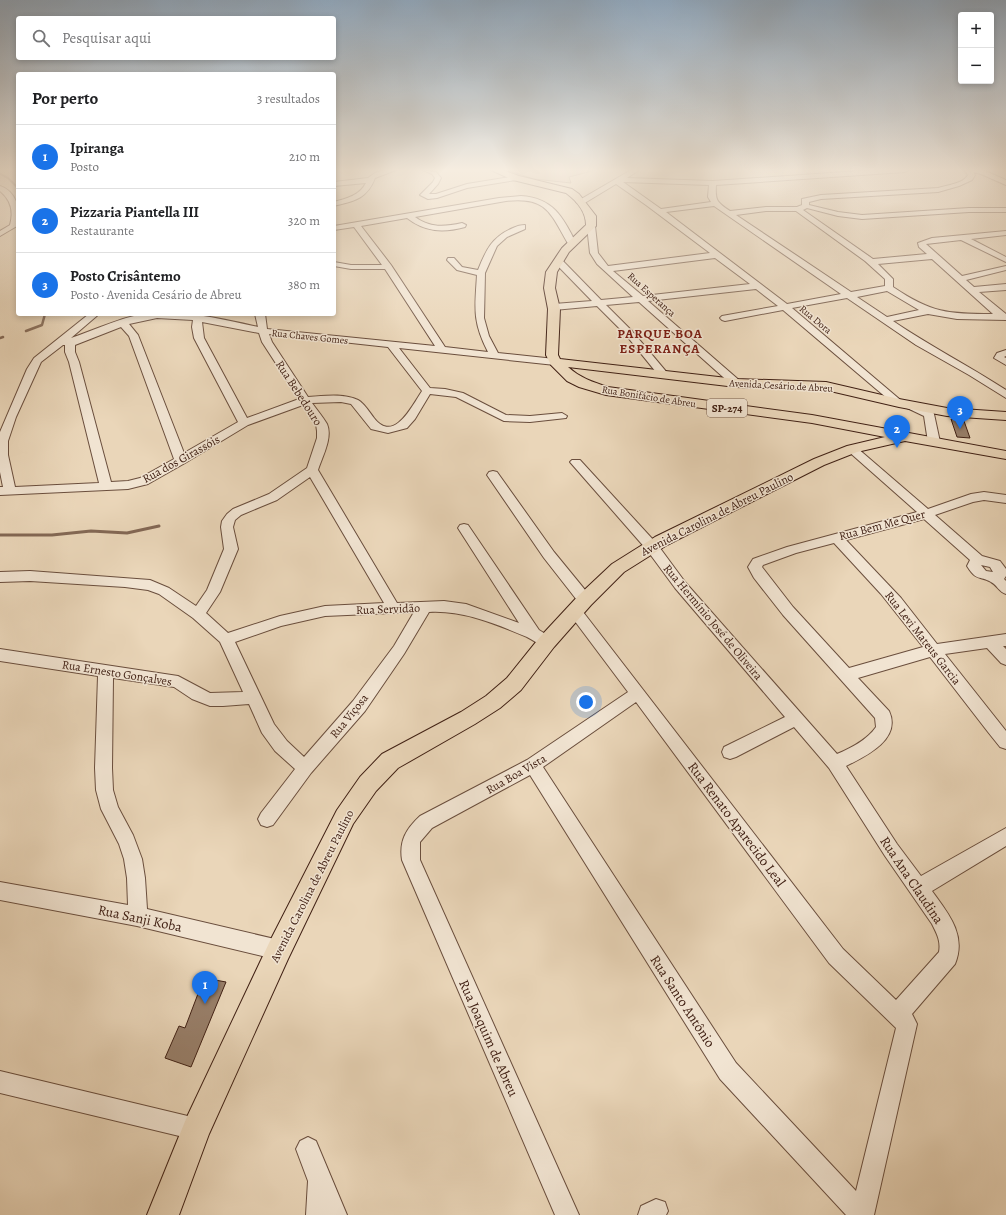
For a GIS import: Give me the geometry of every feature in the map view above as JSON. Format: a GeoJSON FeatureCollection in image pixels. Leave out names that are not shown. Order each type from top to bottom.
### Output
{"type":"FeatureCollection","features":[{"type":"Feature","properties":{"kind":"main road"},"geometry":{"type":"LineString","coordinates":[[555,362],[552,355],[554,307],[550,294],[550,282],[554,268],[558,261],[572,243],[590,227]]}},
{"type":"Feature","properties":{"kind":"main road","name":"Avenida Cesário de Abreu"},"geometry":{"type":"LineString","coordinates":[[555,362],[736,382],[826,386],[904,404],[947,412],[1006,416]]}},
{"type":"Feature","properties":{"kind":"main road","name":"Rua Bonifácio de Abreu"},"geometry":{"type":"LineString","coordinates":[[555,362],[572,378],[584,384],[606,390],[688,403],[812,419],[906,436]]}},
{"type":"Feature","properties":{"kind":"main road"},"geometry":{"type":"LineString","coordinates":[[846,426],[854,432],[857,439],[852,449]]}},
{"type":"Feature","properties":{"kind":"main road","name":"SP-274"},"geometry":{"type":"LineString","coordinates":[[906,436],[1006,455]]}},
{"type":"Feature","properties":{"kind":"main road","name":"Avenida Carolina de Abreu Paulino"},"geometry":{"type":"LineString","coordinates":[[163,1215],[196,1129],[279,950],[345,817],[368,784],[390,761],[468,718],[493,702],[514,684],[541,638],[580,606],[618,568],[652,547],[705,518],[819,462],[852,449],[906,436]]}},
{"type":"Feature","properties":{"kind":"street"},"geometry":{"type":"LineString","coordinates":[[0,234],[12,227]]}},
{"type":"Feature","properties":{"kind":"street"},"geometry":{"type":"LineString","coordinates":[[357,227],[388,267],[442,350]]}},
{"type":"Feature","properties":{"kind":"street"},"geometry":{"type":"LineString","coordinates":[[426,227],[443,229],[458,227]]}},
{"type":"Feature","properties":{"kind":"street"},"geometry":{"type":"LineString","coordinates":[[494,354],[484,336],[479,318],[481,273],[494,245],[504,235],[521,227]]}},
{"type":"Feature","properties":{"kind":"street"},"geometry":{"type":"LineString","coordinates":[[564,227],[572,243]]}},
{"type":"Feature","properties":{"kind":"street","name":"Rua Esperança"},"geometry":{"type":"LineString","coordinates":[[591,227],[594,253],[596,258],[606,269],[736,382]]}},
{"type":"Feature","properties":{"kind":"street","name":"Rua Dora"},"geometry":{"type":"LineString","coordinates":[[680,227],[785,307],[904,404],[929,414]]}},
{"type":"Feature","properties":{"kind":"street"},"geometry":{"type":"LineString","coordinates":[[751,227],[919,343],[973,373],[1006,395]]}},
{"type":"Feature","properties":{"kind":"street"},"geometry":{"type":"LineString","coordinates":[[819,227],[872,262],[889,279],[889,288]]}},
{"type":"Feature","properties":{"kind":"street"},"geometry":{"type":"LineString","coordinates":[[1004,317],[972,290],[962,279],[924,248],[922,243],[932,240],[1006,233]]}},
{"type":"Feature","properties":{"kind":"street"},"geometry":{"type":"LineString","coordinates":[[961,237],[1006,260]]}},
{"type":"Feature","properties":{"kind":"street"},"geometry":{"type":"LineString","coordinates":[[606,269],[717,255]]}},
{"type":"Feature","properties":{"kind":"street"},"geometry":{"type":"LineString","coordinates":[[872,262],[933,256]]}},
{"type":"Feature","properties":{"kind":"street"},"geometry":{"type":"LineString","coordinates":[[364,268],[380,257]]}},
{"type":"Feature","properties":{"kind":"street"},"geometry":{"type":"LineString","coordinates":[[450,260],[461,270],[481,273]]}},
{"type":"Feature","properties":{"kind":"street"},"geometry":{"type":"LineString","coordinates":[[558,261],[629,333],[664,375]]}},
{"type":"Feature","properties":{"kind":"street"},"geometry":{"type":"LineString","coordinates":[[336,264],[364,268],[388,267]]}},
{"type":"Feature","properties":{"kind":"street"},"geometry":{"type":"LineString","coordinates":[[962,279],[1006,268]]}},
{"type":"Feature","properties":{"kind":"street"},"geometry":{"type":"LineString","coordinates":[[554,307],[756,286]]}},
{"type":"Feature","properties":{"kind":"street"},"geometry":{"type":"LineString","coordinates":[[972,290],[1006,287]]}},
{"type":"Feature","properties":{"kind":"street"},"geometry":{"type":"LineString","coordinates":[[725,318],[889,288],[928,311],[938,314],[1004,317]]}},
{"type":"Feature","properties":{"kind":"street"},"geometry":{"type":"LineString","coordinates":[[886,320],[928,311]]}},
{"type":"Feature","properties":{"kind":"street"},"geometry":{"type":"LineString","coordinates":[[5,491],[2,441],[22,391],[37,360],[66,342],[92,316]]}},
{"type":"Feature","properties":{"kind":"street","name":"Rua Chaves Gomes"},"geometry":{"type":"LineString","coordinates":[[66,342],[149,316]]}},
{"type":"Feature","properties":{"kind":"street","name":"Rua Chaves Gomes"},"geometry":{"type":"LineString","coordinates":[[166,316],[231,324],[263,331],[392,346],[494,354],[555,362]]}},
{"type":"Feature","properties":{"kind":"street","name":"Rua Bebedouro"},"geometry":{"type":"LineString","coordinates":[[260,316],[263,331],[273,353],[321,424],[323,438],[312,470]]}},
{"type":"Feature","properties":{"kind":"street"},"geometry":{"type":"LineString","coordinates":[[198,319],[197,327],[199,338],[244,424]]}},
{"type":"Feature","properties":{"kind":"street"},"geometry":{"type":"LineString","coordinates":[[123,323],[133,335],[181,461]]}},
{"type":"Feature","properties":{"kind":"street"},"geometry":{"type":"LineString","coordinates":[[66,342],[74,362],[106,485]]}},
{"type":"Feature","properties":{"kind":"street"},"geometry":{"type":"LineString","coordinates":[[392,346],[427,391],[460,394],[504,418],[530,419],[562,416]]}},
{"type":"Feature","properties":{"kind":"street"},"geometry":{"type":"LineString","coordinates":[[1006,353],[1000,355],[999,358],[1006,362]]}},
{"type":"Feature","properties":{"kind":"street","name":"Rua dos Girassóis"},"geometry":{"type":"LineString","coordinates":[[5,491],[128,485],[144,481],[244,424],[306,400],[341,399],[355,402],[375,427],[388,430],[403,426],[410,419],[427,391]]}},
{"type":"Feature","properties":{"kind":"street"},"geometry":{"type":"LineString","coordinates":[[934,442],[929,414],[947,412]]}},
{"type":"Feature","properties":{"kind":"street"},"geometry":{"type":"LineString","coordinates":[[852,449],[979,560],[974,566],[978,572],[985,576],[1000,572],[1006,589]]}},
{"type":"Feature","properties":{"kind":"street","name":"Rua Hermínio José de Oliveira"},"geometry":{"type":"LineString","coordinates":[[576,462],[652,547],[680,585],[835,763]]}},
{"type":"Feature","properties":{"kind":"street"},"geometry":{"type":"LineString","coordinates":[[198,614],[213,592],[231,549],[227,527],[231,517],[237,512],[273,497],[312,470],[394,609]]}},
{"type":"Feature","properties":{"kind":"street","name":"Rua Renato Aparecido Leal"},"geometry":{"type":"LineString","coordinates":[[493,475],[549,555],[580,606],[638,693],[836,956],[869,990],[903,1021]]}},
{"type":"Feature","properties":{"kind":"street","name":"Rua Bem Me Quer"},"geometry":{"type":"LineString","coordinates":[[846,675],[767,586],[755,567],[758,562],[792,550],[926,514],[971,498],[984,496],[1006,499]]}},
{"type":"Feature","properties":{"kind":"street"},"geometry":{"type":"LineString","coordinates":[[464,528],[541,638]]}},
{"type":"Feature","properties":{"kind":"street","name":"Rua Levi Mateus Garcia"},"geometry":{"type":"LineString","coordinates":[[836,538],[882,586],[914,623],[968,697],[1006,742]]}},
{"type":"Feature","properties":{"kind":"street"},"geometry":{"type":"LineString","coordinates":[[0,577],[30,576],[150,585],[164,591],[198,614],[226,639],[268,728],[281,746],[306,768]]}},
{"type":"Feature","properties":{"kind":"street","name":"Rua Servidão"},"geometry":{"type":"LineString","coordinates":[[226,639],[280,621],[325,611],[444,606],[466,609],[541,638]]}},
{"type":"Feature","properties":{"kind":"street","name":"Rua Viçosa"},"geometry":{"type":"LineString","coordinates":[[267,819],[306,768],[359,706],[398,650],[424,608]]}},
{"type":"Feature","properties":{"kind":"street"},"geometry":{"type":"LineString","coordinates":[[835,763],[852,755],[880,735],[884,727],[883,716],[846,675],[933,650],[1006,640]]}},
{"type":"Feature","properties":{"kind":"street"},"geometry":{"type":"LineString","coordinates":[[990,642],[1006,659]]}},
{"type":"Feature","properties":{"kind":"street","name":"Rua Ernesto Gonçalves"},"geometry":{"type":"LineString","coordinates":[[0,655],[178,682],[192,692],[206,699],[228,700],[254,697]]}},
{"type":"Feature","properties":{"kind":"street"},"geometry":{"type":"LineString","coordinates":[[106,671],[104,710],[104,779],[106,796],[112,814],[128,841],[135,864],[137,916]]}},
{"type":"Feature","properties":{"kind":"street","name":"Rua Boa Vista"},"geometry":{"type":"LineString","coordinates":[[411,860],[408,849],[412,835],[426,822],[533,765],[638,693]]}},
{"type":"Feature","properties":{"kind":"street"},"geometry":{"type":"LineString","coordinates":[[730,752],[796,719]]}},
{"type":"Feature","properties":{"kind":"street","name":"Rua Ana Claudina"},"geometry":{"type":"LineString","coordinates":[[835,763],[891,850],[939,917],[947,932],[950,945],[948,957],[903,1021],[862,1215]]}},
{"type":"Feature","properties":{"kind":"street","name":"Rua Santo Antônio"},"geometry":{"type":"LineString","coordinates":[[533,765],[728,1071],[862,1215]]}},
{"type":"Feature","properties":{"kind":"street"},"geometry":{"type":"LineString","coordinates":[[919,888],[1006,836]]}},
{"type":"Feature","properties":{"kind":"street","name":"Rua Joaquim de Abreu"},"geometry":{"type":"LineString","coordinates":[[411,860],[566,1215]]}},
{"type":"Feature","properties":{"kind":"street","name":"Rua Sanji Koba"},"geometry":{"type":"LineString","coordinates":[[0,891],[137,916],[279,950]]}},
{"type":"Feature","properties":{"kind":"street"},"geometry":{"type":"LineString","coordinates":[[0,1082],[196,1129]]}},
{"type":"Feature","properties":{"kind":"street"},"geometry":{"type":"LineString","coordinates":[[308,1149],[335,1215]]}},
{"type":"Feature","properties":{"kind":"street"},"geometry":{"type":"LineString","coordinates":[[318,1215],[320,1181]]}},
{"type":"Feature","properties":{"kind":"building"},"geometry":{"type":"Polygon","coordinates":[[[951,419],[964,421],[970,438],[957,437],[951,419]]]}},
{"type":"Feature","properties":{"kind":"building"},"geometry":{"type":"Polygon","coordinates":[[[204,978],[226,982],[191,1067],[165,1058],[179,1026],[185,1028],[204,978]]]}},
{"type":"Feature","properties":{"kind":"waterway"},"geometry":{"type":"LineString","coordinates":[[26,331],[42,325],[44,316]]}},
{"type":"Feature","properties":{"kind":"waterway"},"geometry":{"type":"LineString","coordinates":[[0,535],[52,535],[91,531],[127,533],[159,526]]}},
{"type":"Feature","properties":{"kind":"place","name":"Posto Crisântemo"},"geometry":{"type":"Point","coordinates":[960,429]}},
{"type":"Feature","properties":{"kind":"place","name":"Pizzaria Piantella III"},"geometry":{"type":"Point","coordinates":[897,448]}},
{"type":"Feature","properties":{"kind":"place","name":"Ipiranga"},"geometry":{"type":"Point","coordinates":[205,1004]}},
{"type":"Feature","properties":{"kind":"district","name":"PARQUE BOA ESPERANÇA"},"geometry":{"type":"Point","coordinates":[660,340]}}]}
